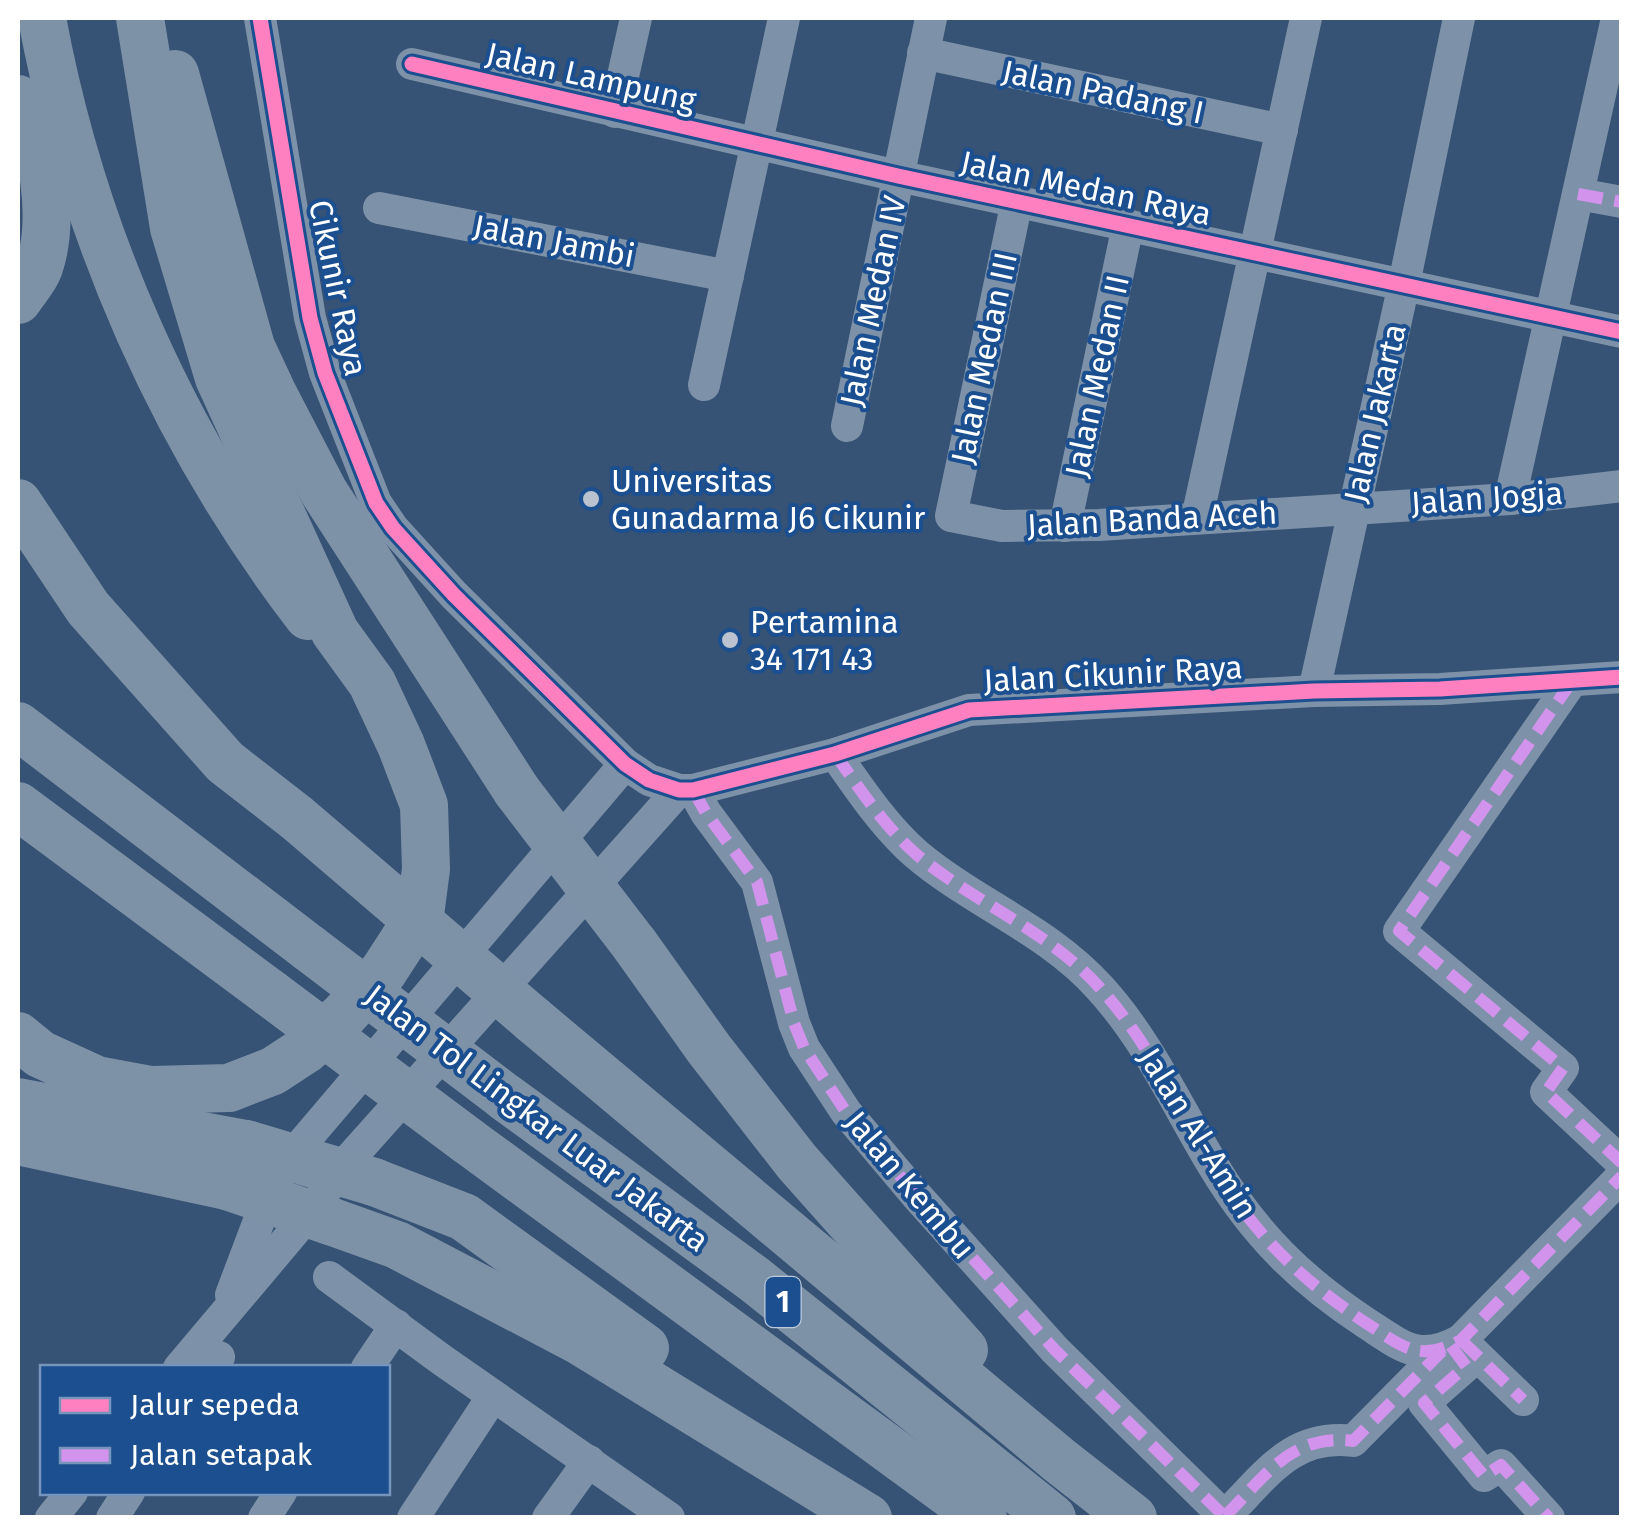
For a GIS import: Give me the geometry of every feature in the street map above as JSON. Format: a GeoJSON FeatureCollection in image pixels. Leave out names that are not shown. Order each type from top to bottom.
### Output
{"type":"FeatureCollection","features":[{"type":"Feature","properties":{"kind":"highway"},"geometry":{"type":"LineString","coordinates":[[42,18],[51,70],[90,208],[122,294],[165,388],[262,555],[329,643],[335,632]]}},
{"type":"Feature","properties":{"kind":"highway"},"geometry":{"type":"LineString","coordinates":[[18,1036],[40,1054],[97,1080],[151,1090],[229,1088],[273,1071],[305,1050],[383,972],[420,916],[426,869],[424,806],[372,683],[335,632],[218,378],[174,228],[140,18]]}},
{"type":"Feature","properties":{"kind":"highway"},"geometry":{"type":"LineString","coordinates":[[160,18],[251,347],[324,492],[517,792],[708,1049],[798,1162],[1058,1460]]}},
{"type":"Feature","properties":{"kind":"highway"},"geometry":{"type":"LineString","coordinates":[[18,99],[36,140],[44,181],[46,225],[39,269],[18,300]]}},
{"type":"Feature","properties":{"kind":"highway"},"geometry":{"type":"LineString","coordinates":[[18,503],[88,608],[225,762],[298,818],[1058,1460],[1133,1518]]}},
{"type":"Feature","properties":{"kind":"highway","name":"Jalan Tol Lingkar Luar Jakarta"},"geometry":{"type":"LineString","coordinates":[[18,726],[504,1097],[754,1279],[1052,1518]]}},
{"type":"Feature","properties":{"kind":"highway","name":"Jalan Tol Lingkar Luar Jakarta"},"geometry":{"type":"LineString","coordinates":[[18,806],[983,1518]]}},
{"type":"Feature","properties":{"kind":"highway"},"geometry":{"type":"LineString","coordinates":[[18,1102],[237,1165],[330,1222],[397,1245],[580,1341],[863,1514]]}},
{"type":"Feature","properties":{"kind":"highway"},"geometry":{"type":"LineString","coordinates":[[18,1142],[237,1165],[359,1173],[464,1217],[774,1440],[863,1514]]}},
{"type":"Feature","properties":{"kind":"street","name":"Cikunir Raya"},"geometry":{"type":"LineString","coordinates":[[260,18],[310,318],[325,373],[376,503],[392,528],[454,595],[625,764]]}},
{"type":"Feature","properties":{"kind":"street"},"geometry":{"type":"LineString","coordinates":[[615,112],[636,18]]}},
{"type":"Feature","properties":{"kind":"street"},"geometry":{"type":"LineString","coordinates":[[704,385],[784,18]]}},
{"type":"Feature","properties":{"kind":"street","name":"Jalan Medan IV"},"geometry":{"type":"LineString","coordinates":[[847,426],[931,18]]}},
{"type":"Feature","properties":{"kind":"street","name":"Jalan Jakarta"},"geometry":{"type":"LineString","coordinates":[[1314,691],[1458,18]]}},
{"type":"Feature","properties":{"kind":"street"},"geometry":{"type":"LineString","coordinates":[[1510,498],[1617,18]]}},
{"type":"Feature","properties":{"kind":"street"},"geometry":{"type":"LineString","coordinates":[[1197,518],[1282,130],[1299,19]]}},
{"type":"Feature","properties":{"kind":"street","name":"Jalan Padang I"},"geometry":{"type":"LineString","coordinates":[[924,53],[1282,130]]}},
{"type":"Feature","properties":{"kind":"street","name":"Jalan Lampung"},"geometry":{"type":"LineString","coordinates":[[412,64],[757,144]]}},
{"type":"Feature","properties":{"kind":"street","name":"Jalan Medan Raya"},"geometry":{"type":"LineString","coordinates":[[757,144],[1622,332]]}},
{"type":"Feature","properties":{"kind":"street"},"geometry":{"type":"LineString","coordinates":[[1578,194],[1622,202]]}},
{"type":"Feature","properties":{"kind":"street","name":"Jalan Medan III"},"geometry":{"type":"LineString","coordinates":[[952,516],[1017,201]]}},
{"type":"Feature","properties":{"kind":"street","name":"Jalan Jambi"},"geometry":{"type":"LineString","coordinates":[[380,208],[728,276]]}},
{"type":"Feature","properties":{"kind":"street","name":"Jalan Medan II"},"geometry":{"type":"LineString","coordinates":[[1065,526],[1128,225]]}},
{"type":"Feature","properties":{"kind":"street","name":"Jalan Jogja"},"geometry":{"type":"LineString","coordinates":[[1353,508],[1622,486]]}},
{"type":"Feature","properties":{"kind":"street","name":"Jalan Banda Aceh"},"geometry":{"type":"LineString","coordinates":[[952,516],[1002,526],[1065,526],[1353,508]]}},
{"type":"Feature","properties":{"kind":"street","name":"Jalan Cikunir Raya"},"geometry":{"type":"LineString","coordinates":[[686,790],[835,754],[968,710],[1622,678]]}},
{"type":"Feature","properties":{"kind":"street"},"geometry":{"type":"LineString","coordinates":[[1572,682],[1399,931],[1563,1068],[1546,1092],[1622,1163]]}},
{"type":"Feature","properties":{"kind":"street","name":"Jalan Al-Amin"},"geometry":{"type":"LineString","coordinates":[[835,754],[861,792],[915,852],[1072,960],[1100,988],[1179,1101],[1214,1167],[1247,1215],[1298,1274],[1324,1296],[1394,1341],[1424,1354],[1452,1346]]}},
{"type":"Feature","properties":{"kind":"street"},"geometry":{"type":"LineString","coordinates":[[181,1365],[303,1221],[359,1173],[686,790],[649,780],[625,764],[274,1181],[227,1309]]}},
{"type":"Feature","properties":{"kind":"street","name":"Jalan Kembu"},"geometry":{"type":"LineString","coordinates":[[686,790],[757,882],[794,1023],[804,1048],[846,1112],[1055,1350],[1225,1517]]}},
{"type":"Feature","properties":{"kind":"street"},"geometry":{"type":"LineString","coordinates":[[306,1139],[359,1173]]}},
{"type":"Feature","properties":{"kind":"street"},"geometry":{"type":"LineString","coordinates":[[1225,1517],[1294,1448],[1336,1438],[1353,1441],[1622,1176]]}},
{"type":"Feature","properties":{"kind":"street"},"geometry":{"type":"LineString","coordinates":[[329,1277],[669,1518]]}},
{"type":"Feature","properties":{"kind":"street"},"geometry":{"type":"LineString","coordinates":[[369,1365],[396,1325]]}},
{"type":"Feature","properties":{"kind":"street"},"geometry":{"type":"LineString","coordinates":[[1452,1346],[1523,1400]]}},
{"type":"Feature","properties":{"kind":"street"},"geometry":{"type":"LineString","coordinates":[[1452,1346],[1466,1366],[1424,1403],[1484,1476],[1501,1465],[1549,1518]]}},
{"type":"Feature","properties":{"kind":"street"},"geometry":{"type":"LineString","coordinates":[[413,1518],[494,1396]]}},
{"type":"Feature","properties":{"kind":"street"},"geometry":{"type":"LineString","coordinates":[[548,1518],[588,1460]]}},
{"type":"Feature","properties":{"kind":"street"},"geometry":{"type":"LineString","coordinates":[[51,1518],[70,1495]]}},
{"type":"Feature","properties":{"kind":"street"},"geometry":{"type":"LineString","coordinates":[[112,1518],[127,1495]]}},
{"type":"Feature","properties":{"kind":"street"},"geometry":{"type":"LineString","coordinates":[[264,1518],[280,1495]]}},
{"type":"Feature","properties":{"kind":"marked path"},"geometry":{"type":"LineString","coordinates":[[1578,194],[1622,202]]}},
{"type":"Feature","properties":{"kind":"marked path"},"geometry":{"type":"LineString","coordinates":[[1572,681],[1399,931],[1563,1068],[1546,1092],[1622,1163]]}},
{"type":"Feature","properties":{"kind":"marked path"},"geometry":{"type":"LineString","coordinates":[[835,754],[883,819],[916,854],[1057,949],[1100,988],[1133,1030],[1214,1167],[1263,1235],[1321,1290],[1401,1345],[1422,1351],[1461,1340],[1622,1176]]}},
{"type":"Feature","properties":{"kind":"marked path"},"geometry":{"type":"LineString","coordinates":[[693,790],[757,882],[794,1023],[804,1048],[846,1112],[1055,1350],[1226,1518]]}},
{"type":"Feature","properties":{"kind":"marked path"},"geometry":{"type":"LineString","coordinates":[[1461,1340],[1523,1400]]}},
{"type":"Feature","properties":{"kind":"marked path"},"geometry":{"type":"LineString","coordinates":[[1451,1346],[1466,1366],[1424,1403],[1484,1476],[1501,1465],[1549,1518]]}},
{"type":"Feature","properties":{"kind":"marked path"},"geometry":{"type":"LineString","coordinates":[[1225,1516],[1267,1473],[1296,1451],[1331,1440],[1353,1441],[1442,1351]]}},
{"type":"Feature","properties":{"kind":"cycle path"},"geometry":{"type":"LineString","coordinates":[[260,18],[310,318],[325,373],[376,503],[393,528],[454,595],[625,764],[649,780],[679,790],[693,790],[835,754],[969,710],[1622,677]]}},
{"type":"Feature","properties":{"kind":"cycle path"},"geometry":{"type":"LineString","coordinates":[[412,64],[898,176],[1622,332]]}},
{"type":"Feature","properties":{"kind":"place","name":"Universitas Gunadarma J6 Cikunir"},"geometry":{"type":"Point","coordinates":[591,499]}},
{"type":"Feature","properties":{"kind":"place","name":"Pertamina 34 171 43"},"geometry":{"type":"Point","coordinates":[730,640]}}]}
